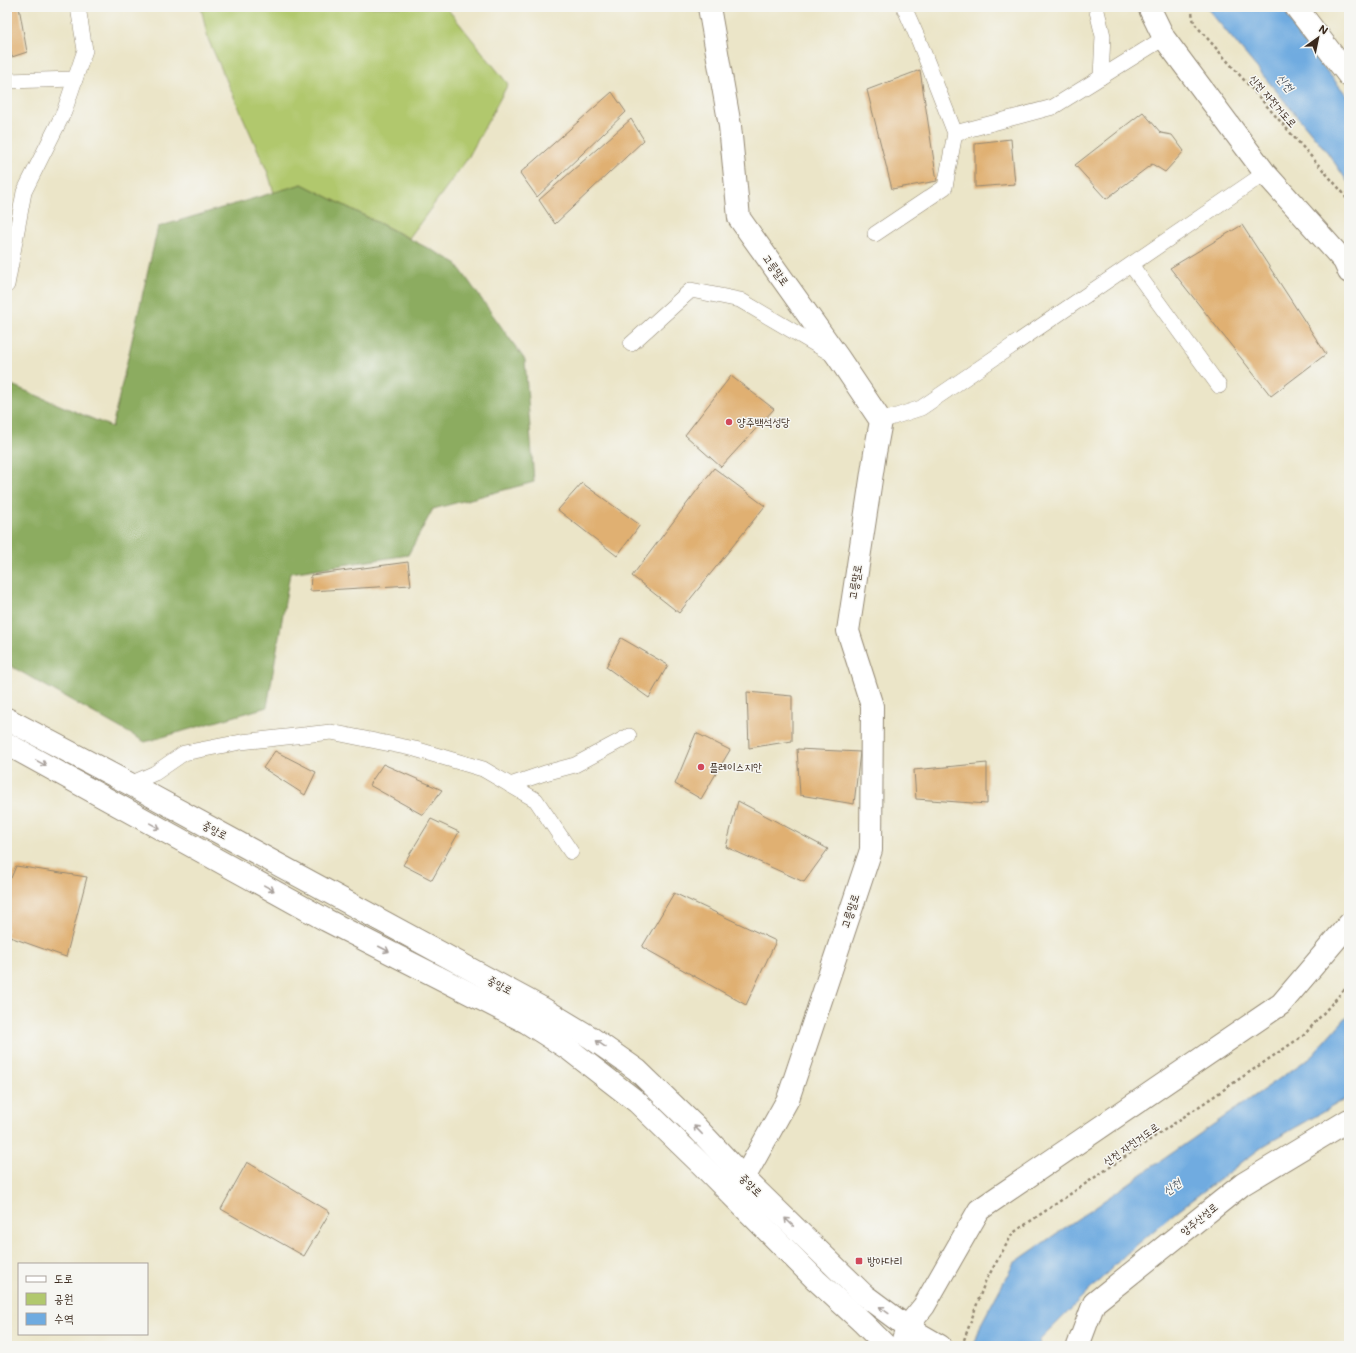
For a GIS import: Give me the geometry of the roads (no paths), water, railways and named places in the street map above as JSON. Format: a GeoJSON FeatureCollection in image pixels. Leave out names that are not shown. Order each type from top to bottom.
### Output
{"type":"FeatureCollection","features":[{"type":"Feature","properties":{"kind":"street","name":"고릉말로"},"geometry":{"type":"LineString","coordinates":[[709,7],[730,126],[739,218],[838,357],[881,421],[848,631],[872,706],[871,850],[788,1099],[744,1178]]}},
{"type":"Feature","properties":{"kind":"street"},"geometry":{"type":"LineString","coordinates":[[1149,7],[1164,38],[1265,173],[1344,261],[1349,272]]}},
{"type":"Feature","properties":{"kind":"street"},"geometry":{"type":"LineString","coordinates":[[1296,7],[1349,76]]}},
{"type":"Feature","properties":{"kind":"street","name":"중앙로"},"geometry":{"type":"LineString","coordinates":[[7,719],[130,784],[542,1008],[590,1037],[637,1070],[697,1128],[744,1178],[904,1336],[934,1343]]}},
{"type":"Feature","properties":{"kind":"street","name":"중앙로"},"geometry":{"type":"LineString","coordinates":[[7,744],[326,920],[526,1022],[570,1050],[636,1102],[702,1165],[816,1280],[886,1346]]}},
{"type":"Feature","properties":{"kind":"street"},"geometry":{"type":"LineString","coordinates":[[904,1336],[924,1306],[979,1210],[1281,1004],[1349,924]]}},
{"type":"Feature","properties":{"kind":"street","name":"양주산성로"},"geometry":{"type":"LineString","coordinates":[[1078,1346],[1094,1303],[1242,1184],[1349,1120]]}},
{"type":"Feature","properties":{"kind":"lane"},"geometry":{"type":"LineString","coordinates":[[7,285],[24,192],[64,112],[85,50],[78,7]]}},
{"type":"Feature","properties":{"kind":"lane"},"geometry":{"type":"LineString","coordinates":[[875,234],[945,187],[955,133],[904,7]]}},
{"type":"Feature","properties":{"kind":"lane"},"geometry":{"type":"LineString","coordinates":[[1096,7],[1103,36],[1101,78]]}},
{"type":"Feature","properties":{"kind":"lane"},"geometry":{"type":"LineString","coordinates":[[955,133],[1053,107],[1164,38]]}},
{"type":"Feature","properties":{"kind":"lane"},"geometry":{"type":"LineString","coordinates":[[7,81],[75,79]]}},
{"type":"Feature","properties":{"kind":"lane"},"geometry":{"type":"LineString","coordinates":[[881,421],[921,408],[1265,173]]}},
{"type":"Feature","properties":{"kind":"lane"},"geometry":{"type":"LineString","coordinates":[[1131,265],[1219,386]]}},
{"type":"Feature","properties":{"kind":"lane"},"geometry":{"type":"LineString","coordinates":[[631,344],[691,290],[740,300],[838,357]]}},
{"type":"Feature","properties":{"kind":"lane"},"geometry":{"type":"LineString","coordinates":[[130,784],[155,773],[184,753],[241,742],[332,732],[415,749],[483,769],[536,800],[571,852]]}},
{"type":"Feature","properties":{"kind":"lane"},"geometry":{"type":"LineString","coordinates":[[510,785],[544,773],[575,765],[629,736]]}},
{"type":"Feature","properties":{"kind":"water","name":"신천"},"geometry":{"type":"Polygon","coordinates":[[[1206,7],[1283,7],[1298,36],[1349,98],[1349,184],[1328,153],[1206,7]]]}},
{"type":"Feature","properties":{"kind":"water","name":"신천"},"geometry":{"type":"Polygon","coordinates":[[[1349,1014],[1349,1097],[1265,1145],[1177,1211],[1126,1254],[1040,1340],[1039,1346],[974,1346],[981,1324],[1014,1263],[1312,1056],[1349,1014]]]}},
{"type":"Feature","properties":{"kind":"place","name":"양주백석성당"},"geometry":{"type":"Point","coordinates":[729,422]}},
{"type":"Feature","properties":{"kind":"place","name":"플레이스지안"},"geometry":{"type":"Point","coordinates":[701,767]}},
{"type":"Feature","properties":{"kind":"place","name":"방아다리"},"geometry":{"type":"Point","coordinates":[859,1261]}}]}
